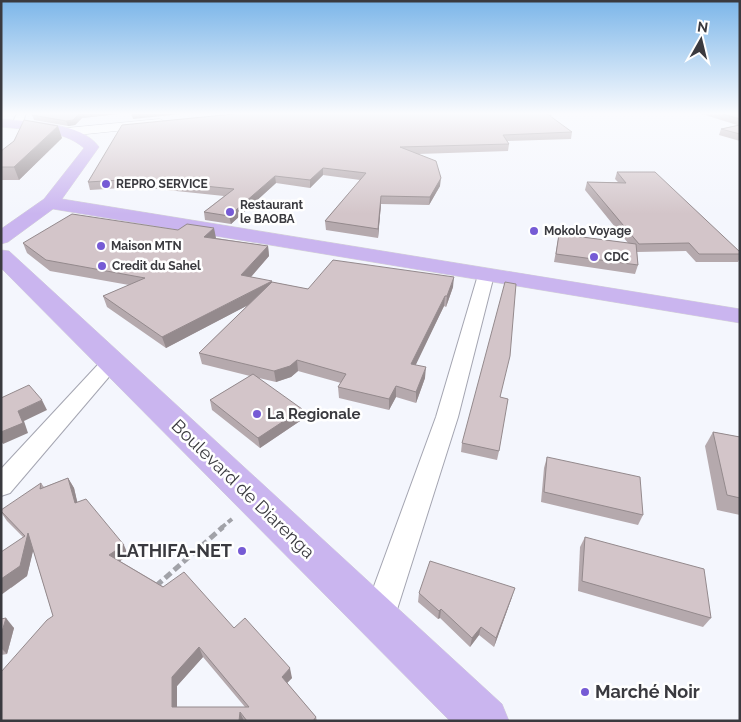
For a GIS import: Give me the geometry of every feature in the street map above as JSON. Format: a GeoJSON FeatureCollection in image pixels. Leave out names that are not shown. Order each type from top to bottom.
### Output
{"type":"FeatureCollection","features":[{"type":"Feature","properties":{"kind":"main road"},"geometry":{"type":"LineString","coordinates":[[1,238],[50,203],[92,147]]}},
{"type":"Feature","properties":{"kind":"main road"},"geometry":{"type":"LineString","coordinates":[[50,203],[740,316]]}},
{"type":"Feature","properties":{"kind":"main road"},"geometry":{"type":"LineString","coordinates":[[1,245],[1,250]]}},
{"type":"Feature","properties":{"kind":"main road","name":"Boulevard de Diarenga"},"geometry":{"type":"LineString","coordinates":[[1,256],[378,620],[486,721]]}},
{"type":"Feature","properties":{"kind":"street"},"geometry":{"type":"LineString","coordinates":[[378,620],[447,417],[486,274]]}},
{"type":"Feature","properties":{"kind":"street"},"geometry":{"type":"LineString","coordinates":[[1,486],[112,362]]}},
{"type":"Feature","properties":{"kind":"path"},"geometry":{"type":"LineString","coordinates":[[152,590],[254,500]]}},
{"type":"Feature","properties":{"kind":"building"},"geometry":{"type":"Polygon","coordinates":[[[7,147],[36,147],[14,167],[1,167],[1,151],[7,147]]]}},
{"type":"Feature","properties":{"kind":"building"},"geometry":{"type":"Polygon","coordinates":[[[109,147],[411,147],[400,147],[436,161],[441,178],[430,197],[381,196],[378,229],[325,221],[366,173],[323,168],[310,180],[275,176],[229,216],[204,212],[234,189],[136,179],[88,182],[109,147]]]}},
{"type":"Feature","properties":{"kind":"building"},"geometry":{"type":"Polygon","coordinates":[[[617,172],[655,172],[740,254],[699,254],[689,243],[639,244],[587,182],[626,183],[617,172]]]}},
{"type":"Feature","properties":{"kind":"building"},"geometry":{"type":"Polygon","coordinates":[[[72,214],[178,230],[187,224],[214,228],[204,237],[268,246],[241,275],[272,281],[162,337],[103,296],[145,278],[46,260],[23,243],[72,214]]]}},
{"type":"Feature","properties":{"kind":"building"},"geometry":{"type":"Polygon","coordinates":[[[559,234],[636,244],[638,265],[556,254],[559,234]]]}},
{"type":"Feature","properties":{"kind":"building"},"geometry":{"type":"Polygon","coordinates":[[[333,260],[454,277],[447,296],[445,296],[411,364],[426,367],[416,392],[396,386],[389,399],[338,387],[346,374],[297,360],[290,366],[274,371],[199,353],[272,282],[308,289],[333,260]]]}},
{"type":"Feature","properties":{"kind":"building"},"geometry":{"type":"Polygon","coordinates":[[[505,282],[516,284],[510,356],[500,397],[508,399],[499,451],[462,443],[505,282]]]}},
{"type":"Feature","properties":{"kind":"building","name":"La Regionale"},"geometry":{"type":"Polygon","coordinates":[[[253,374],[302,409],[258,438],[210,400],[253,374]]]}},
{"type":"Feature","properties":{"kind":"building"},"geometry":{"type":"Polygon","coordinates":[[[29,385],[42,400],[18,411],[23,423],[1,432],[1,398],[29,385]]]}},
{"type":"Feature","properties":{"kind":"building"},"geometry":{"type":"Polygon","coordinates":[[[713,432],[740,437],[740,498],[727,495],[713,432]]]}},
{"type":"Feature","properties":{"kind":"building"},"geometry":{"type":"Polygon","coordinates":[[[547,457],[640,477],[643,515],[544,492],[547,457]]]}},
{"type":"Feature","properties":{"kind":"building"},"geometry":{"type":"Polygon","coordinates":[[[68,478],[75,503],[86,499],[124,545],[109,555],[163,587],[184,572],[234,628],[245,618],[290,668],[282,677],[316,717],[313,721],[247,721],[240,712],[239,721],[1,721],[1,672],[47,620],[53,616],[28,533],[20,566],[1,579],[1,552],[25,536],[1,510],[41,483],[40,489],[68,478]],[[199,647],[172,677],[172,707],[249,707],[199,647]]]}},
{"type":"Feature","properties":{"kind":"building"},"geometry":{"type":"Polygon","coordinates":[[[585,537],[704,569],[711,618],[582,581],[585,537]]]}},
{"type":"Feature","properties":{"kind":"building"},"geometry":{"type":"Polygon","coordinates":[[[430,561],[515,588],[496,638],[481,627],[472,638],[441,609],[439,611],[419,593],[430,561]]]}},
{"type":"Feature","properties":{"kind":"building"},"geometry":{"type":"Polygon","coordinates":[[[6,618],[1,635],[1,619],[6,618]]]}},
{"type":"Feature","properties":{"kind":"place","name":"REPRO SERVICE"},"geometry":{"type":"Point","coordinates":[106,184]}},
{"type":"Feature","properties":{"kind":"place","name":"Restaurant le BAOBA"},"geometry":{"type":"Point","coordinates":[230,212]}},
{"type":"Feature","properties":{"kind":"place","name":"Mokolo Voyage"},"geometry":{"type":"Point","coordinates":[534,231]}},
{"type":"Feature","properties":{"kind":"place","name":"Maison MTN"},"geometry":{"type":"Point","coordinates":[101,246]}},
{"type":"Feature","properties":{"kind":"place","name":"CDC"},"geometry":{"type":"Point","coordinates":[594,257]}},
{"type":"Feature","properties":{"kind":"place","name":"Credit du Sahel"},"geometry":{"type":"Point","coordinates":[102,266]}},
{"type":"Feature","properties":{"kind":"place","name":"La Regionale"},"geometry":{"type":"Point","coordinates":[257,414]}},
{"type":"Feature","properties":{"kind":"place","name":"LATHIFA-NET"},"geometry":{"type":"Point","coordinates":[242,551]}},
{"type":"Feature","properties":{"kind":"place","name":"Marché Noir"},"geometry":{"type":"Point","coordinates":[585,692]}}]}
